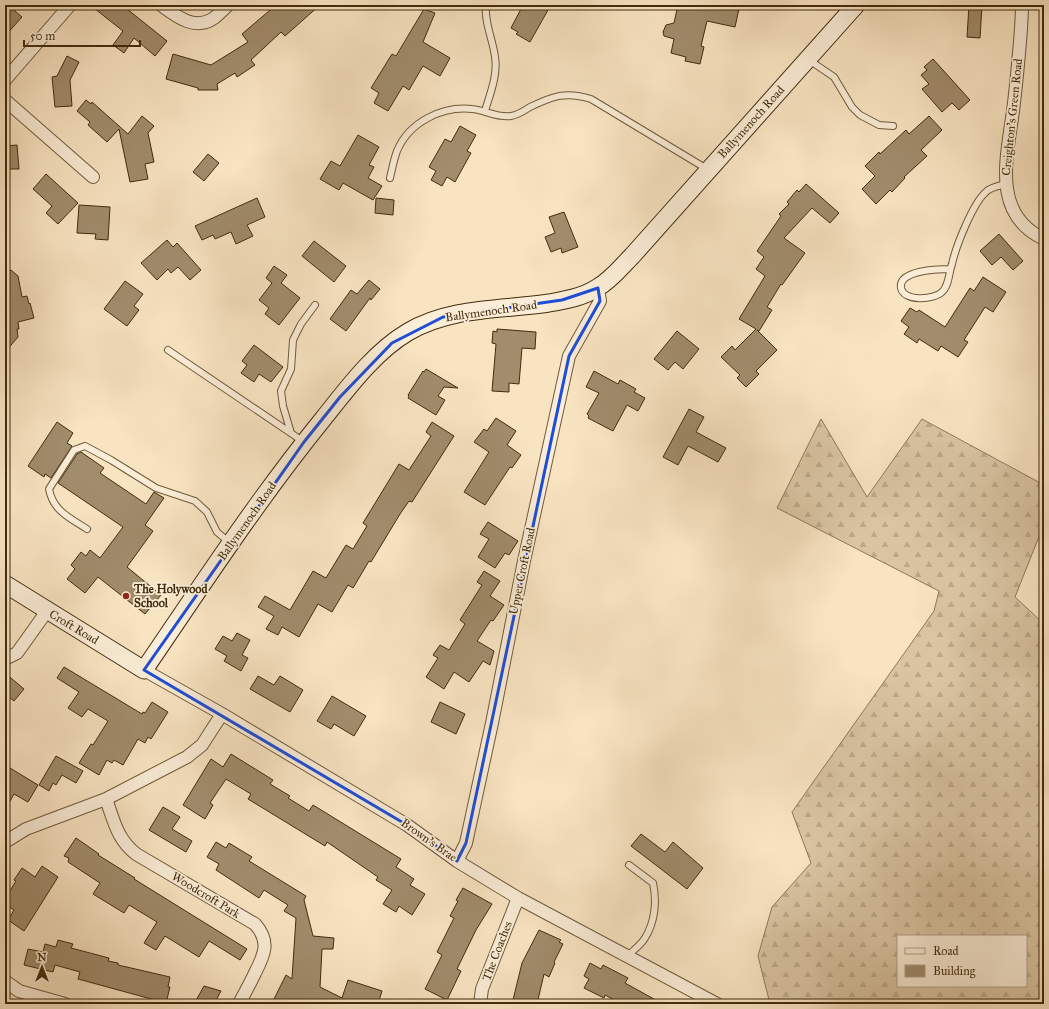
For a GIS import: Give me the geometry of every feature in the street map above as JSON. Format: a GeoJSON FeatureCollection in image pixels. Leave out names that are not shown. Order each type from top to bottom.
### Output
{"type":"FeatureCollection","features":[{"type":"Feature","properties":{"kind":"street"},"geometry":{"type":"LineString","coordinates":[[5,80],[70,5]]}},
{"type":"Feature","properties":{"kind":"street"},"geometry":{"type":"LineString","coordinates":[[161,5],[182,20],[190,23],[199,23],[214,18],[228,5]]}},
{"type":"Feature","properties":{"kind":"street","name":"Ballymenoch Road"},"geometry":{"type":"LineString","coordinates":[[144,670],[231,544],[298,438],[340,397],[378,355],[408,332],[425,323],[443,317],[562,300],[587,293],[598,288],[616,273],[856,5]]}},
{"type":"Feature","properties":{"kind":"street","name":"Creighton's Green Road"},"geometry":{"type":"LineString","coordinates":[[1022,5],[1019,54],[1006,157],[1006,184],[1009,198],[1016,214],[1028,228],[1044,239]]}},
{"type":"Feature","properties":{"kind":"street"},"geometry":{"type":"LineString","coordinates":[[5,100],[93,178]]}},
{"type":"Feature","properties":{"kind":"street","name":"Upper Croft Road"},"geometry":{"type":"LineString","coordinates":[[457,861],[466,843],[492,723],[524,562],[569,356],[600,301],[598,288]]}},
{"type":"Feature","properties":{"kind":"street","name":"Croft Road"},"geometry":{"type":"LineString","coordinates":[[5,584],[144,670]]}},
{"type":"Feature","properties":{"kind":"street"},"geometry":{"type":"LineString","coordinates":[[5,659],[17,653],[47,611]]}},
{"type":"Feature","properties":{"kind":"street","name":"Brown's Brae"},"geometry":{"type":"LineString","coordinates":[[144,670],[222,714],[407,825],[457,861],[518,898],[717,1004]]}},
{"type":"Feature","properties":{"kind":"street"},"geometry":{"type":"LineString","coordinates":[[5,842],[26,829],[106,799],[187,757],[202,745],[222,714]]}},
{"type":"Feature","properties":{"kind":"street","name":"Woodcroft Park"},"geometry":{"type":"LineString","coordinates":[[106,799],[121,838],[127,846],[142,857],[256,924],[264,940],[265,952],[239,1004]]}},
{"type":"Feature","properties":{"kind":"street","name":"The Coaches"},"geometry":{"type":"LineString","coordinates":[[480,1004],[482,989],[518,898]]}},
{"type":"Feature","properties":{"kind":"street"},"geometry":{"type":"LineString","coordinates":[[5,981],[19,991],[65,1004]]}},
{"type":"Feature","properties":{"kind":"lane"},"geometry":{"type":"LineString","coordinates":[[485,111],[492,89],[496,57],[490,33],[486,5]]}},
{"type":"Feature","properties":{"kind":"lane"},"geometry":{"type":"LineString","coordinates":[[808,59],[834,77],[852,107],[860,115],[879,126],[893,126]]}},
{"type":"Feature","properties":{"kind":"lane"},"geometry":{"type":"LineString","coordinates":[[390,178],[397,152],[402,142],[417,125],[432,116],[449,110],[461,108],[485,111],[493,115],[509,116],[517,114],[552,97],[572,94],[591,99],[708,170]]}},
{"type":"Feature","properties":{"kind":"lane"},"geometry":{"type":"LineString","coordinates":[[950,269],[930,270],[907,276],[903,279],[901,287],[903,292],[906,295],[918,298],[937,295],[942,292],[945,288],[950,269],[975,206],[986,191],[1006,184]]}},
{"type":"Feature","properties":{"kind":"lane"},"geometry":{"type":"LineString","coordinates":[[298,438],[283,406],[281,391],[291,369],[293,340],[301,324],[315,304]]}},
{"type":"Feature","properties":{"kind":"lane"},"geometry":{"type":"LineString","coordinates":[[168,350],[298,438]]}},
{"type":"Feature","properties":{"kind":"lane"},"geometry":{"type":"LineString","coordinates":[[87,529],[58,510],[48,489],[74,450],[85,446],[156,488],[194,501],[206,512],[217,532],[231,544]]}},
{"type":"Feature","properties":{"kind":"lane"},"geometry":{"type":"LineString","coordinates":[[628,956],[645,939],[651,926],[656,895],[653,883],[629,865]]}},
{"type":"Feature","properties":{"kind":"highlighted area"},"geometry":{"type":"Polygon","coordinates":[[[598,288],[600,301],[569,356],[466,843],[457,861],[407,825],[144,670],[304,442],[340,397],[392,343],[443,317],[562,300],[598,288]]]}},
{"type":"Feature","properties":{"kind":"green space"},"geometry":{"type":"Polygon","coordinates":[[[821,419],[867,497],[922,419],[1044,485],[1044,524],[1015,597],[1044,624],[1044,1004],[770,1004],[758,956],[772,907],[811,863],[792,812],[934,611],[939,591],[777,508],[821,419]]]}},
{"type":"Feature","properties":{"kind":"building"},"geometry":{"type":"Polygon","coordinates":[[[5,5],[8,5],[22,17],[5,36],[5,5]]]}},
{"type":"Feature","properties":{"kind":"building"},"geometry":{"type":"Polygon","coordinates":[[[90,5],[122,5],[167,41],[155,56],[134,38],[124,53],[113,45],[123,31],[90,5]]]}},
{"type":"Feature","properties":{"kind":"building"},"geometry":{"type":"Polygon","coordinates":[[[276,5],[320,5],[285,36],[281,32],[251,60],[255,65],[237,77],[235,73],[217,84],[218,90],[198,90],[198,88],[166,79],[173,54],[211,65],[248,42],[242,34],[276,5]]]}},
{"type":"Feature","properties":{"kind":"building"},"geometry":{"type":"Polygon","coordinates":[[[523,5],[539,5],[548,10],[530,42],[516,34],[518,32],[511,28],[523,5]]]}},
{"type":"Feature","properties":{"kind":"building"},"geometry":{"type":"Polygon","coordinates":[[[678,5],[697,8],[697,5],[721,5],[739,9],[735,27],[707,21],[701,46],[704,47],[700,64],[685,61],[686,57],[671,53],[674,39],[664,36],[663,32],[666,25],[674,23],[678,5]]]}},
{"type":"Feature","properties":{"kind":"building"},"geometry":{"type":"Polygon","coordinates":[[[969,5],[982,5],[980,38],[967,37],[969,5]]]}},
{"type":"Feature","properties":{"kind":"building"},"geometry":{"type":"Polygon","coordinates":[[[424,9],[435,13],[423,42],[450,58],[440,76],[423,66],[409,90],[403,86],[388,111],[374,103],[379,93],[371,88],[392,54],[396,56],[424,9]]]}},
{"type":"Feature","properties":{"kind":"building"},"geometry":{"type":"Polygon","coordinates":[[[67,56],[79,62],[70,80],[72,106],[55,107],[52,77],[57,76],[67,56]]]}},
{"type":"Feature","properties":{"kind":"building"},"geometry":{"type":"Polygon","coordinates":[[[933,59],[970,100],[959,110],[952,103],[942,112],[922,89],[929,84],[921,75],[927,70],[924,67],[933,59]]]}},
{"type":"Feature","properties":{"kind":"building"},"geometry":{"type":"Polygon","coordinates":[[[86,100],[91,104],[92,102],[128,134],[142,116],[154,126],[148,133],[154,162],[145,164],[148,179],[130,182],[119,129],[107,142],[88,125],[90,122],[77,111],[86,100]]]}},
{"type":"Feature","properties":{"kind":"building"},"geometry":{"type":"Polygon","coordinates":[[[929,116],[942,130],[921,150],[927,156],[904,177],[905,178],[892,192],[890,190],[876,204],[862,189],[875,176],[865,166],[879,152],[880,154],[906,130],[909,134],[929,116]]]}},
{"type":"Feature","properties":{"kind":"building"},"geometry":{"type":"Polygon","coordinates":[[[460,126],[476,135],[467,151],[471,153],[455,182],[447,177],[442,186],[431,180],[436,171],[429,167],[445,139],[451,142],[460,126]]]}},
{"type":"Feature","properties":{"kind":"building"},"geometry":{"type":"Polygon","coordinates":[[[358,135],[379,147],[369,165],[374,167],[368,178],[382,186],[373,200],[343,183],[339,190],[320,179],[331,161],[340,166],[358,135]]]}},
{"type":"Feature","properties":{"kind":"building"},"geometry":{"type":"Polygon","coordinates":[[[17,145],[19,169],[5,169],[5,146],[17,145]]]}},
{"type":"Feature","properties":{"kind":"building"},"geometry":{"type":"Polygon","coordinates":[[[208,154],[219,163],[204,181],[193,172],[208,154]]]}},
{"type":"Feature","properties":{"kind":"building"},"geometry":{"type":"Polygon","coordinates":[[[46,174],[78,203],[58,224],[46,213],[52,206],[33,189],[46,174]]]}},
{"type":"Feature","properties":{"kind":"building"},"geometry":{"type":"Polygon","coordinates":[[[806,184],[839,213],[830,223],[812,208],[784,238],[805,253],[782,285],[781,284],[767,307],[772,310],[759,331],[757,330],[777,350],[756,371],[759,374],[746,387],[737,378],[740,375],[721,357],[732,346],[735,350],[756,329],[739,319],[765,276],[756,269],[764,257],[757,251],[781,216],[779,214],[789,204],[787,202],[797,190],[799,192],[806,184]]]}},
{"type":"Feature","properties":{"kind":"building"},"geometry":{"type":"Polygon","coordinates":[[[257,198],[265,217],[247,225],[253,236],[236,244],[231,232],[215,239],[213,235],[202,240],[195,226],[257,198]]]}},
{"type":"Feature","properties":{"kind":"building"},"geometry":{"type":"Polygon","coordinates":[[[376,198],[394,200],[393,215],[375,213],[376,198]]]}},
{"type":"Feature","properties":{"kind":"building"},"geometry":{"type":"Polygon","coordinates":[[[79,205],[110,207],[108,240],[95,239],[96,234],[77,233],[79,205]]]}},
{"type":"Feature","properties":{"kind":"building"},"geometry":{"type":"Polygon","coordinates":[[[564,212],[578,247],[562,253],[561,248],[551,252],[545,237],[555,233],[549,217],[564,212]]]}},
{"type":"Feature","properties":{"kind":"building"},"geometry":{"type":"Polygon","coordinates":[[[999,234],[1023,261],[1013,270],[1001,257],[992,265],[980,251],[999,234]]]}},
{"type":"Feature","properties":{"kind":"building"},"geometry":{"type":"Polygon","coordinates":[[[167,240],[173,247],[177,243],[201,270],[190,280],[178,267],[171,273],[168,269],[157,280],[141,263],[167,240]]]}},
{"type":"Feature","properties":{"kind":"building"},"geometry":{"type":"Polygon","coordinates":[[[314,241],[346,266],[334,282],[302,256],[314,241]]]}},
{"type":"Feature","properties":{"kind":"building"},"geometry":{"type":"Polygon","coordinates":[[[274,266],[287,275],[281,283],[300,298],[279,325],[265,314],[269,308],[259,300],[272,283],[266,278],[274,266]]]}},
{"type":"Feature","properties":{"kind":"building"},"geometry":{"type":"Polygon","coordinates":[[[11,270],[18,276],[22,297],[27,296],[34,318],[18,322],[18,337],[5,352],[5,277],[11,270]]]}},
{"type":"Feature","properties":{"kind":"building"},"geometry":{"type":"Polygon","coordinates":[[[983,277],[1006,292],[993,312],[985,307],[964,340],[968,342],[958,357],[941,346],[938,351],[919,339],[917,343],[904,334],[909,327],[901,321],[910,308],[917,312],[919,310],[945,327],[970,288],[974,291],[983,277]]]}},
{"type":"Feature","properties":{"kind":"building"},"geometry":{"type":"Polygon","coordinates":[[[369,280],[380,289],[371,300],[370,298],[346,331],[330,319],[351,290],[357,294],[369,280]]]}},
{"type":"Feature","properties":{"kind":"building"},"geometry":{"type":"Polygon","coordinates":[[[125,281],[143,294],[134,306],[139,310],[127,326],[104,309],[125,281]]]}},
{"type":"Feature","properties":{"kind":"building"},"geometry":{"type":"Polygon","coordinates":[[[497,329],[536,332],[535,349],[522,348],[519,384],[509,383],[509,392],[492,391],[496,344],[492,343],[493,331],[497,332],[497,329]]]}},
{"type":"Feature","properties":{"kind":"building"},"geometry":{"type":"Polygon","coordinates":[[[677,331],[699,349],[683,369],[675,362],[668,370],[654,359],[677,331]]]}},
{"type":"Feature","properties":{"kind":"building"},"geometry":{"type":"Polygon","coordinates":[[[254,345],[283,367],[271,382],[259,374],[254,382],[241,373],[247,365],[242,361],[254,345]]]}},
{"type":"Feature","properties":{"kind":"building"},"geometry":{"type":"Polygon","coordinates":[[[426,369],[458,388],[444,387],[438,396],[445,400],[436,415],[408,398],[408,395],[423,371],[424,372],[426,369]]]}},
{"type":"Feature","properties":{"kind":"building"},"geometry":{"type":"Polygon","coordinates":[[[594,371],[618,384],[620,380],[636,389],[634,392],[645,398],[638,411],[627,405],[613,431],[588,418],[589,416],[587,414],[599,393],[586,387],[594,371]]]}},
{"type":"Feature","properties":{"kind":"building"},"geometry":{"type":"Polygon","coordinates":[[[689,409],[704,417],[696,432],[726,448],[718,462],[688,446],[678,465],[663,457],[689,409]]]}},
{"type":"Feature","properties":{"kind":"building"},"geometry":{"type":"Polygon","coordinates":[[[496,418],[516,431],[507,445],[521,455],[512,468],[510,467],[485,505],[464,492],[489,452],[474,442],[484,429],[487,431],[496,418]]]}},
{"type":"Feature","properties":{"kind":"building"},"geometry":{"type":"Polygon","coordinates":[[[57,422],[73,433],[67,443],[72,446],[51,478],[45,474],[44,477],[28,466],[57,422]]]}},
{"type":"Feature","properties":{"kind":"building"},"geometry":{"type":"Polygon","coordinates":[[[432,422],[454,436],[412,502],[409,501],[400,514],[371,562],[369,561],[353,588],[348,585],[332,612],[318,604],[299,637],[282,627],[278,635],[266,629],[274,616],[258,607],[265,596],[290,610],[313,571],[326,578],[346,545],[353,549],[367,526],[363,523],[399,464],[409,470],[431,436],[426,432],[432,422]]]}},
{"type":"Feature","properties":{"kind":"building"},"geometry":{"type":"Polygon","coordinates":[[[81,452],[104,468],[100,473],[146,504],[154,492],[164,498],[145,525],[153,531],[127,567],[161,595],[145,614],[98,577],[85,593],[67,579],[75,569],[71,565],[81,552],[86,556],[90,550],[100,558],[123,527],[58,483],[77,454],[81,452]]]}},
{"type":"Feature","properties":{"kind":"building"},"geometry":{"type":"Polygon","coordinates":[[[488,522],[518,541],[509,555],[505,553],[495,568],[478,557],[489,539],[480,534],[488,522]]]}},
{"type":"Feature","properties":{"kind":"building"},"geometry":{"type":"Polygon","coordinates":[[[484,571],[500,581],[490,596],[504,605],[493,621],[491,620],[477,641],[494,651],[490,665],[483,661],[469,682],[454,672],[444,689],[426,677],[438,658],[433,655],[440,645],[449,650],[465,624],[460,620],[482,585],[477,582],[484,571]]]}},
{"type":"Feature","properties":{"kind":"building"},"geometry":{"type":"Polygon","coordinates":[[[237,633],[250,640],[242,655],[248,658],[241,671],[224,661],[227,656],[215,649],[223,636],[232,641],[237,633]]]}},
{"type":"Feature","properties":{"kind":"building"},"geometry":{"type":"Polygon","coordinates":[[[64,667],[142,714],[143,712],[145,713],[152,702],[168,712],[151,739],[148,737],[145,743],[138,739],[123,765],[114,760],[112,763],[107,760],[99,775],[79,763],[91,744],[93,745],[108,721],[88,709],[82,717],[68,708],[79,692],[57,678],[64,667]]]}},
{"type":"Feature","properties":{"kind":"building"},"geometry":{"type":"Polygon","coordinates":[[[5,673],[24,689],[14,701],[5,694],[5,673]]]}},
{"type":"Feature","properties":{"kind":"building"},"geometry":{"type":"Polygon","coordinates":[[[258,676],[274,685],[280,676],[303,690],[290,712],[250,689],[258,676]]]}},
{"type":"Feature","properties":{"kind":"building"},"geometry":{"type":"Polygon","coordinates":[[[332,696],[366,716],[354,736],[334,724],[331,729],[317,721],[332,696]]]}},
{"type":"Feature","properties":{"kind":"building"},"geometry":{"type":"Polygon","coordinates":[[[440,702],[465,714],[456,734],[431,722],[440,702]]]}},
{"type":"Feature","properties":{"kind":"building"},"geometry":{"type":"Polygon","coordinates":[[[231,754],[273,780],[270,784],[290,796],[288,798],[309,811],[313,805],[401,859],[396,867],[414,879],[410,885],[425,894],[412,915],[399,906],[396,912],[383,904],[392,890],[376,880],[378,877],[327,842],[325,846],[248,799],[251,794],[226,779],[210,803],[213,805],[205,819],[183,805],[211,759],[223,767],[231,754]]]}},
{"type":"Feature","properties":{"kind":"building"},"geometry":{"type":"Polygon","coordinates":[[[56,756],[83,771],[76,783],[62,775],[56,785],[53,783],[49,791],[39,785],[56,756]]]}},
{"type":"Feature","properties":{"kind":"building"},"geometry":{"type":"Polygon","coordinates":[[[10,768],[38,785],[28,802],[14,794],[5,810],[5,776],[10,768]]]}},
{"type":"Feature","properties":{"kind":"building"},"geometry":{"type":"Polygon","coordinates":[[[163,807],[180,817],[172,829],[192,841],[186,852],[149,830],[163,807]]]}},
{"type":"Feature","properties":{"kind":"building"},"geometry":{"type":"Polygon","coordinates":[[[641,834],[665,852],[673,842],[703,868],[687,889],[631,846],[641,834]]]}},
{"type":"Feature","properties":{"kind":"building"},"geometry":{"type":"Polygon","coordinates":[[[76,838],[99,854],[98,855],[135,878],[134,879],[247,949],[240,960],[209,941],[199,957],[165,936],[156,950],[144,943],[157,922],[129,905],[124,913],[93,894],[100,883],[68,862],[69,858],[64,856],[76,838]]]}},
{"type":"Feature","properties":{"kind":"building"},"geometry":{"type":"Polygon","coordinates":[[[216,842],[226,848],[229,843],[252,857],[249,861],[306,896],[304,900],[313,936],[334,938],[333,949],[322,949],[320,987],[342,998],[348,980],[382,991],[378,1004],[275,1004],[276,1001],[274,999],[286,975],[292,979],[296,918],[284,911],[288,905],[264,890],[259,898],[216,870],[219,864],[207,857],[216,842]]]}},
{"type":"Feature","properties":{"kind":"building"},"geometry":{"type":"Polygon","coordinates":[[[42,866],[58,877],[24,931],[8,920],[14,910],[5,904],[5,899],[16,881],[14,880],[22,868],[35,877],[42,866]]]}},
{"type":"Feature","properties":{"kind":"building"},"geometry":{"type":"Polygon","coordinates":[[[463,888],[492,904],[476,930],[457,969],[461,971],[447,1000],[425,989],[442,955],[437,952],[454,918],[450,916],[458,901],[456,900],[463,888]]]}},
{"type":"Feature","properties":{"kind":"building"},"geometry":{"type":"Polygon","coordinates":[[[539,930],[561,940],[559,942],[563,944],[554,962],[555,963],[549,977],[544,974],[537,1004],[512,1004],[522,963],[539,930]]]}},
{"type":"Feature","properties":{"kind":"building"},"geometry":{"type":"Polygon","coordinates":[[[58,940],[73,944],[71,948],[109,958],[108,961],[118,963],[118,965],[170,977],[168,987],[170,987],[166,1003],[78,979],[80,972],[55,965],[53,972],[24,965],[28,949],[43,952],[45,944],[56,947],[58,940]]]}},
{"type":"Feature","properties":{"kind":"building"},"geometry":{"type":"Polygon","coordinates":[[[590,963],[601,969],[603,965],[628,978],[625,983],[663,1004],[622,1004],[605,995],[604,998],[584,988],[589,979],[584,976],[590,963]]]}},
{"type":"Feature","properties":{"kind":"building"},"geometry":{"type":"Polygon","coordinates":[[[204,986],[221,991],[214,1004],[194,1004],[204,986]]]}},
{"type":"Feature","properties":{"kind":"place","name":"The Holywood School"},"geometry":{"type":"Point","coordinates":[126,596]}}]}
